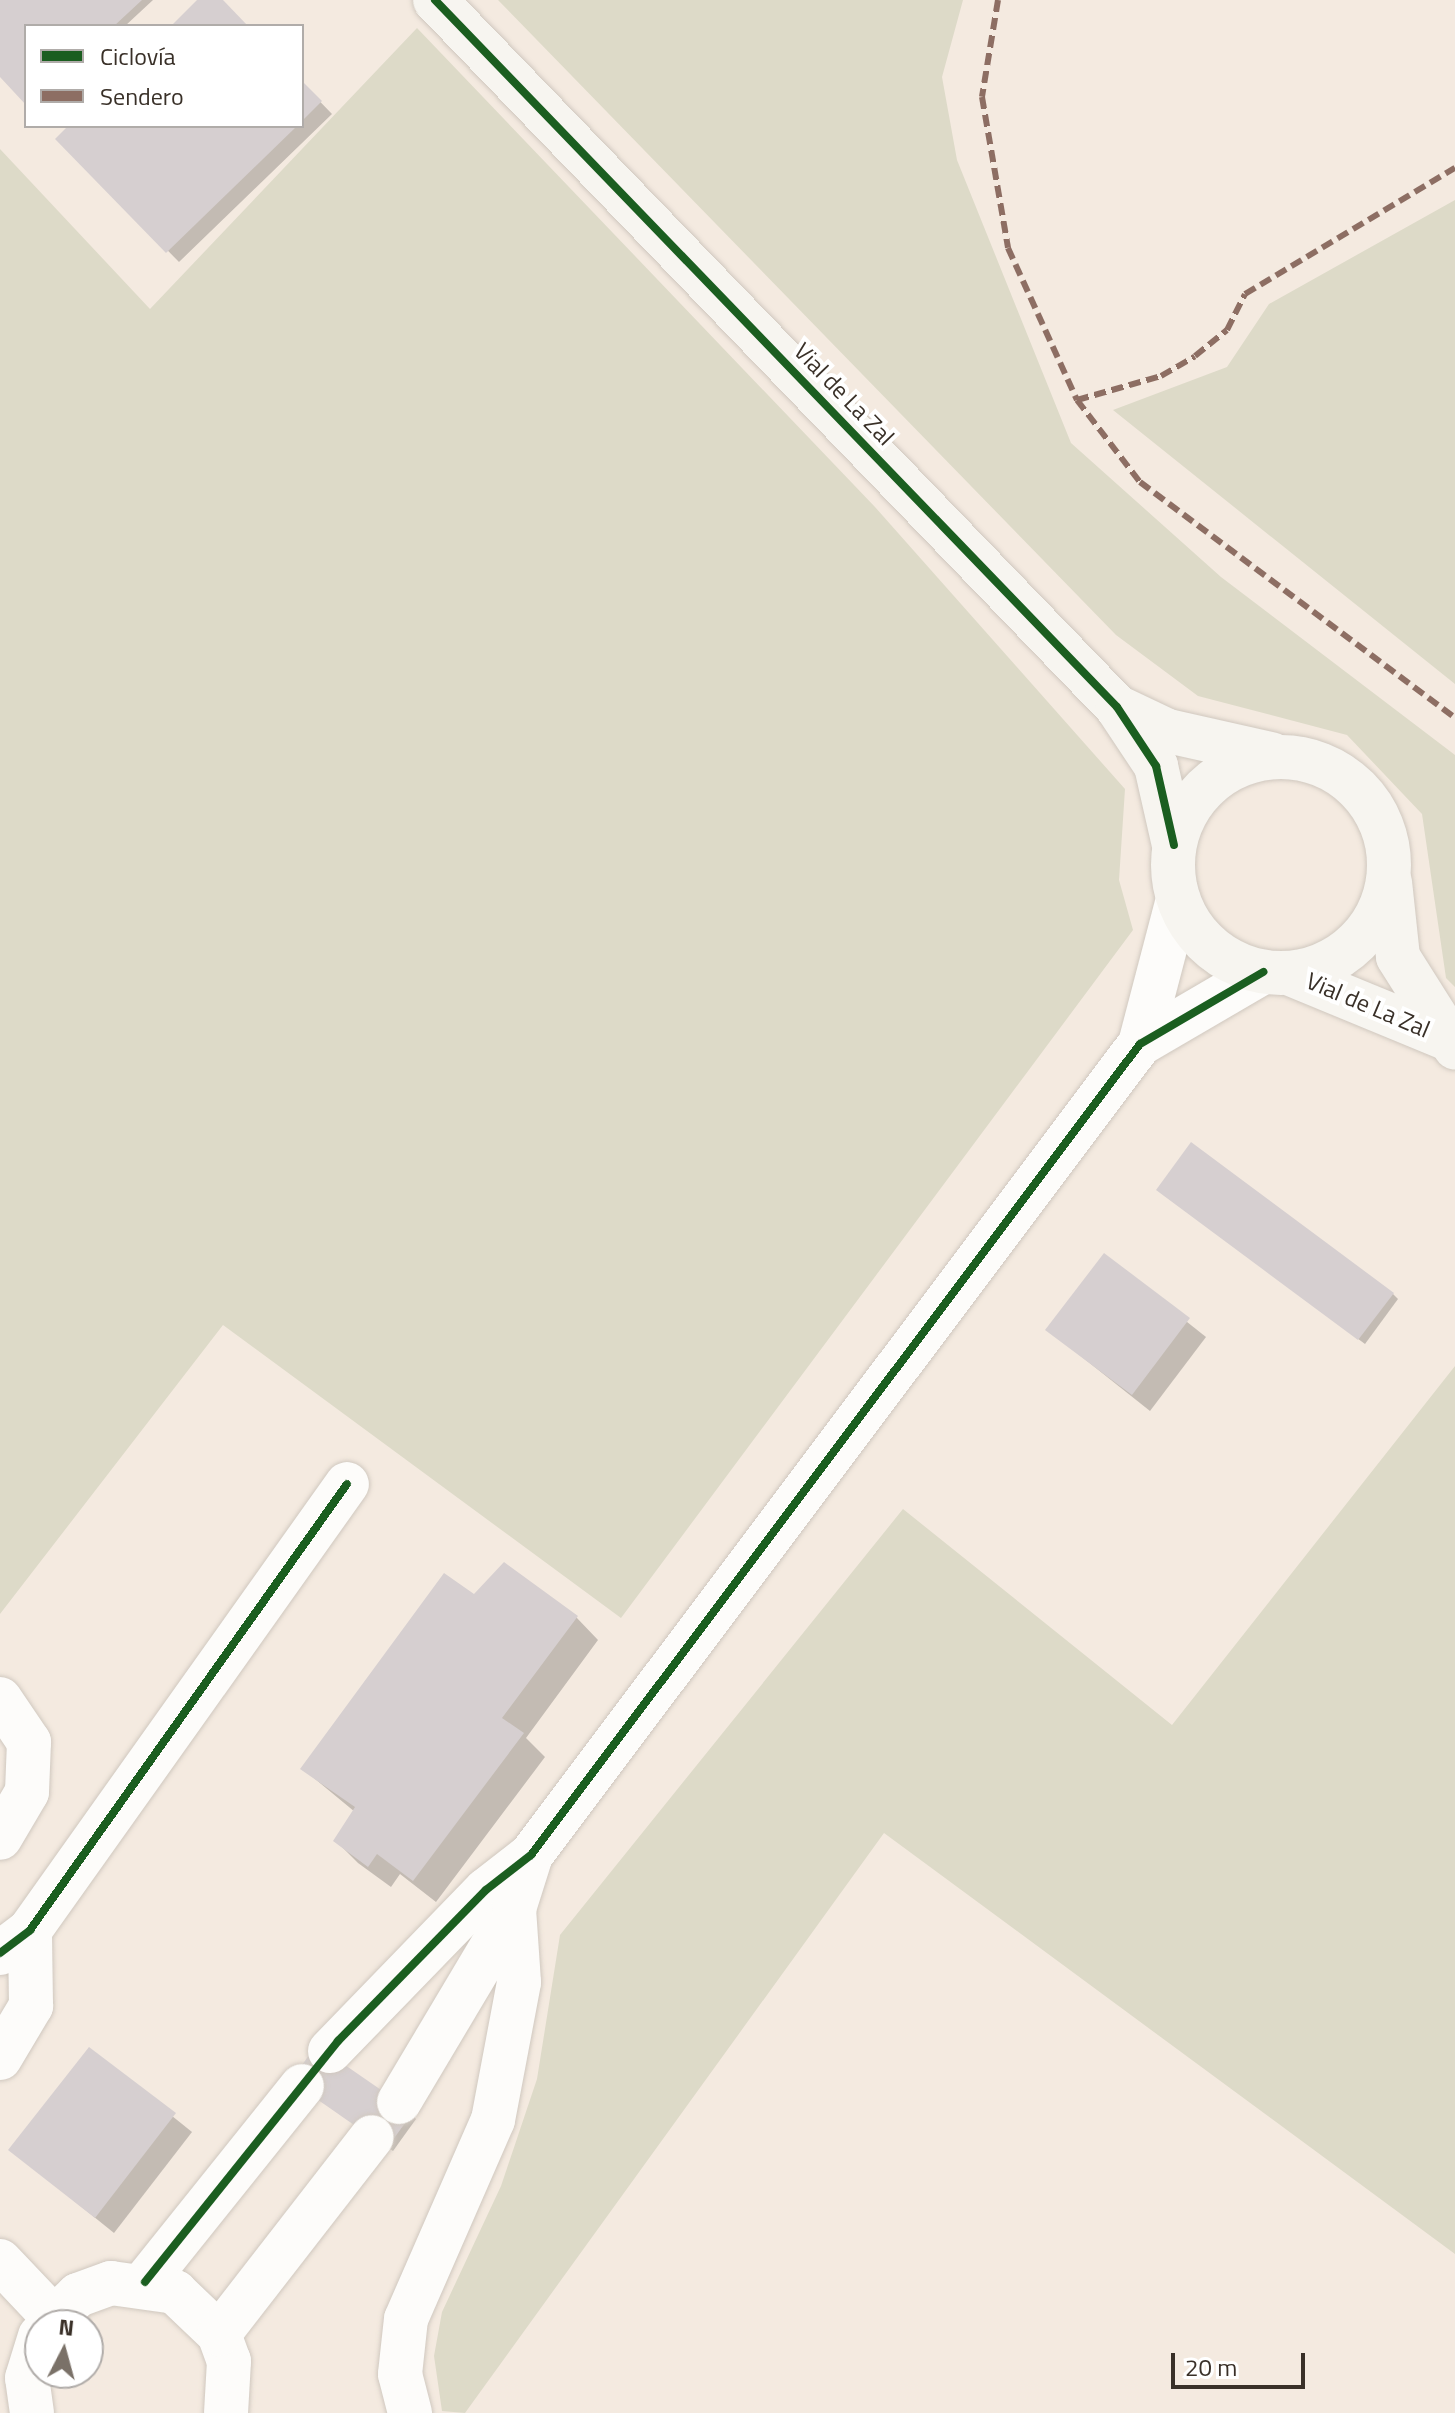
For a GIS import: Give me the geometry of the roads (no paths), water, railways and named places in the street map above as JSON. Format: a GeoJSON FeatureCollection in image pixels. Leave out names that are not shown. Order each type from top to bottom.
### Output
{"type":"FeatureCollection","features":[{"type":"Feature","properties":{"kind":"street","name":"Vial de La Zal"},"geometry":{"type":"LineString","coordinates":[[435,0],[1117,707],[1156,766],[1174,845]]}},
{"type":"Feature","properties":{"kind":"street","name":"Vial de La Zal"},"geometry":{"type":"LineString","coordinates":[[1117,707],[1168,731],[1282,756]]}},
{"type":"Feature","properties":{"kind":"street"},"geometry":{"type":"LineString","coordinates":[[330,2051],[486,1890],[531,1855],[1140,1044],[1178,899],[1174,845],[1194,800],[1212,781],[1233,767],[1282,756],[1332,769],[1353,784],[1382,827],[1389,878],[1383,902],[1356,943],[1336,958],[1275,972],[1140,1044]]}},
{"type":"Feature","properties":{"kind":"street","name":"Vial de La Zal"},"geometry":{"type":"LineString","coordinates":[[1389,878],[1398,957],[1451,1043]]}},
{"type":"Feature","properties":{"kind":"street"},"geometry":{"type":"LineString","coordinates":[[1178,899],[1202,939],[1275,972]]}},
{"type":"Feature","properties":{"kind":"street","name":"Vial de La Zal"},"geometry":{"type":"LineString","coordinates":[[1275,972],[1451,1043]]}},
{"type":"Feature","properties":{"kind":"street"},"geometry":{"type":"LineString","coordinates":[[0,2058],[31,2006],[15,1941],[347,1484]]}},
{"type":"Feature","properties":{"kind":"street"},"geometry":{"type":"LineString","coordinates":[[0,1699],[29,1742],[27,1792],[0,1838]]}},
{"type":"Feature","properties":{"kind":"street"},"geometry":{"type":"LineString","coordinates":[[399,2102],[514,1909],[531,1855]]}},
{"type":"Feature","properties":{"kind":"street"},"geometry":{"type":"LineString","coordinates":[[410,2413],[400,2374],[406,2319],[493,2120],[519,1982],[514,1909]]}},
{"type":"Feature","properties":{"kind":"street"},"geometry":{"type":"LineString","coordinates":[[145,2282],[302,2086]]}},
{"type":"Feature","properties":{"kind":"street"},"geometry":{"type":"LineString","coordinates":[[219,2334],[372,2137]]}},
{"type":"Feature","properties":{"kind":"street"},"geometry":{"type":"LineString","coordinates":[[0,2261],[34,2309]]}},
{"type":"Feature","properties":{"kind":"street"},"geometry":{"type":"LineString","coordinates":[[72,2309],[111,2283],[145,2282],[200,2310],[219,2334],[233,2405]]}},
{"type":"Feature","properties":{"kind":"street"},"geometry":{"type":"LineString","coordinates":[[29,2389],[32,2413]]}}]}
